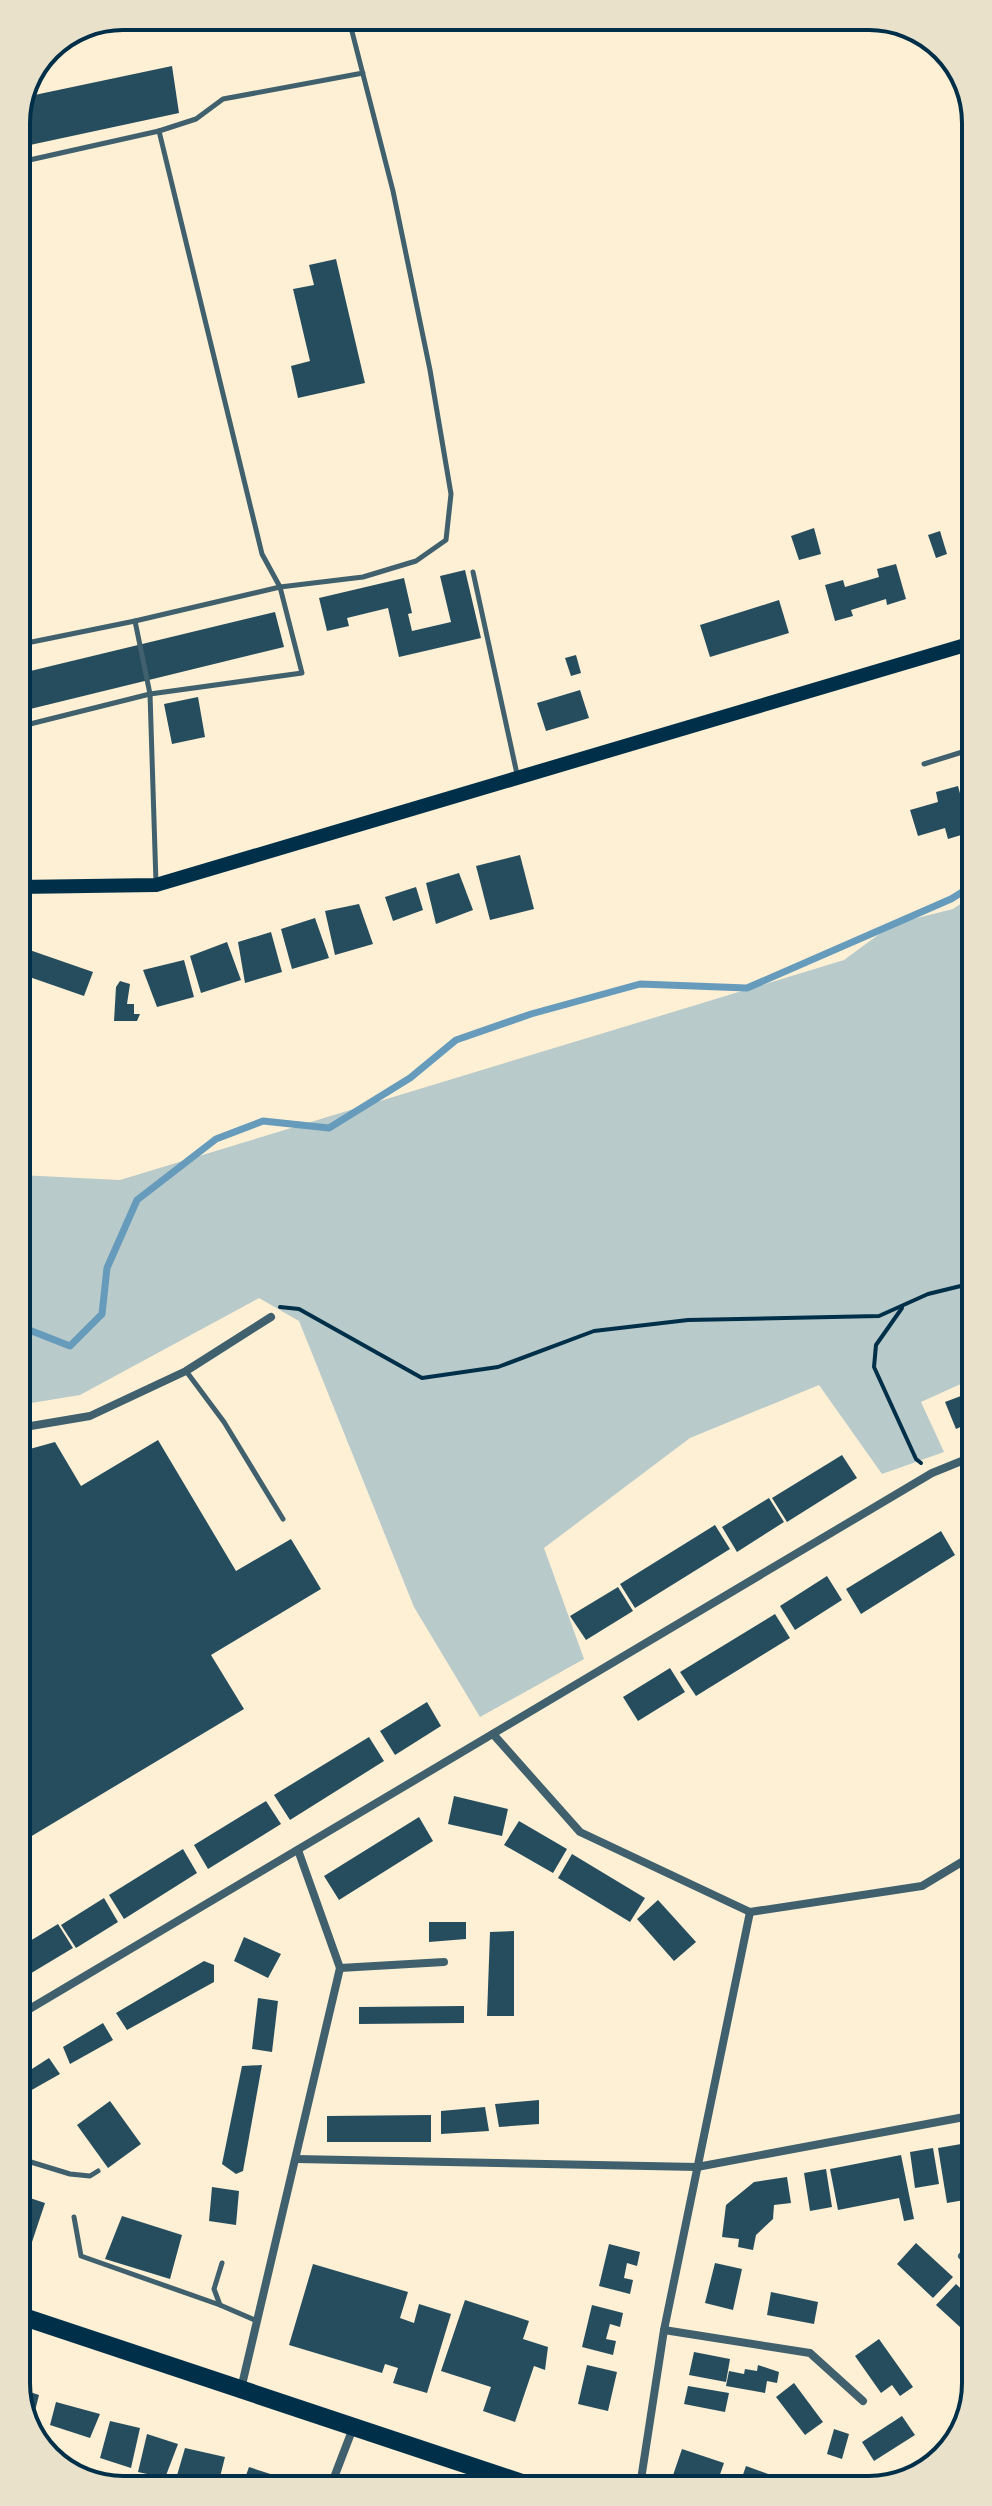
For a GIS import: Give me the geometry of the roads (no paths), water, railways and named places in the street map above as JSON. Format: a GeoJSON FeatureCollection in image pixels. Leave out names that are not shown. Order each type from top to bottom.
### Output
{"type":"FeatureCollection","features":[{"type":"Feature","properties":{"kind":"highway"},"geometry":{"type":"LineString","coordinates":[[30,2319],[501,2476]]}},
{"type":"Feature","properties":{"kind":"main road"},"geometry":{"type":"LineString","coordinates":[[30,887],[156,885],[962,646]]}},
{"type":"Feature","properties":{"kind":"street"},"geometry":{"type":"LineString","coordinates":[[30,1426],[90,1416],[186,1371],[271,1317]]}},
{"type":"Feature","properties":{"kind":"street"},"geometry":{"type":"LineString","coordinates":[[30,2009],[932,1473],[962,1461]]}},
{"type":"Feature","properties":{"kind":"street"},"geometry":{"type":"LineString","coordinates":[[493,1734],[580,1832],[750,1912],[922,1886],[962,1862]]}},
{"type":"Feature","properties":{"kind":"street"},"geometry":{"type":"LineString","coordinates":[[241,2389],[340,1968],[298,1850]]}},
{"type":"Feature","properties":{"kind":"street"},"geometry":{"type":"LineString","coordinates":[[642,2476],[664,2330],[750,1912]]}},
{"type":"Feature","properties":{"kind":"street"},"geometry":{"type":"LineString","coordinates":[[340,1968],[444,1962]]}},
{"type":"Feature","properties":{"kind":"street"},"geometry":{"type":"LineString","coordinates":[[296,2159],[697,2167],[962,2117]]}},
{"type":"Feature","properties":{"kind":"street"},"geometry":{"type":"LineString","coordinates":[[664,2330],[810,2353],[863,2401]]}},
{"type":"Feature","properties":{"kind":"street"},"geometry":{"type":"LineString","coordinates":[[335,2476],[353,2427]]}},
{"type":"Feature","properties":{"kind":"lane"},"geometry":{"type":"LineString","coordinates":[[30,642],[280,587],[363,577],[416,561],[446,540],[451,494],[432,386],[393,191],[352,30]]}},
{"type":"Feature","properties":{"kind":"lane"},"geometry":{"type":"LineString","coordinates":[[30,160],[159,131],[196,119],[223,99],[363,73]]}},
{"type":"Feature","properties":{"kind":"lane"},"geometry":{"type":"LineString","coordinates":[[30,724],[150,694],[302,673],[280,587],[262,554],[159,131]]}},
{"type":"Feature","properties":{"kind":"lane"},"geometry":{"type":"LineString","coordinates":[[473,572],[518,779]]}},
{"type":"Feature","properties":{"kind":"lane"},"geometry":{"type":"LineString","coordinates":[[135,621],[150,694],[156,885]]}},
{"type":"Feature","properties":{"kind":"lane"},"geometry":{"type":"LineString","coordinates":[[924,764],[962,752]]}},
{"type":"Feature","properties":{"kind":"lane"},"geometry":{"type":"LineString","coordinates":[[186,1371],[224,1422],[283,1519]]}},
{"type":"Feature","properties":{"kind":"lane"},"geometry":{"type":"LineString","coordinates":[[30,2162],[70,2174],[90,2176],[98,2171]]}},
{"type":"Feature","properties":{"kind":"lane"},"geometry":{"type":"LineString","coordinates":[[74,2217],[81,2256],[257,2321]]}},
{"type":"Feature","properties":{"kind":"lane"},"geometry":{"type":"LineString","coordinates":[[220,2305],[214,2289],[222,2263]]}},
{"type":"Feature","properties":{"kind":"waterway"},"geometry":{"type":"LineString","coordinates":[[30,1330],[70,1346],[102,1314],[107,1268],[137,1200],[216,1139],[263,1121],[329,1128],[410,1078],[456,1040],[531,1014],[640,984],[747,988],[962,892]]}}]}
